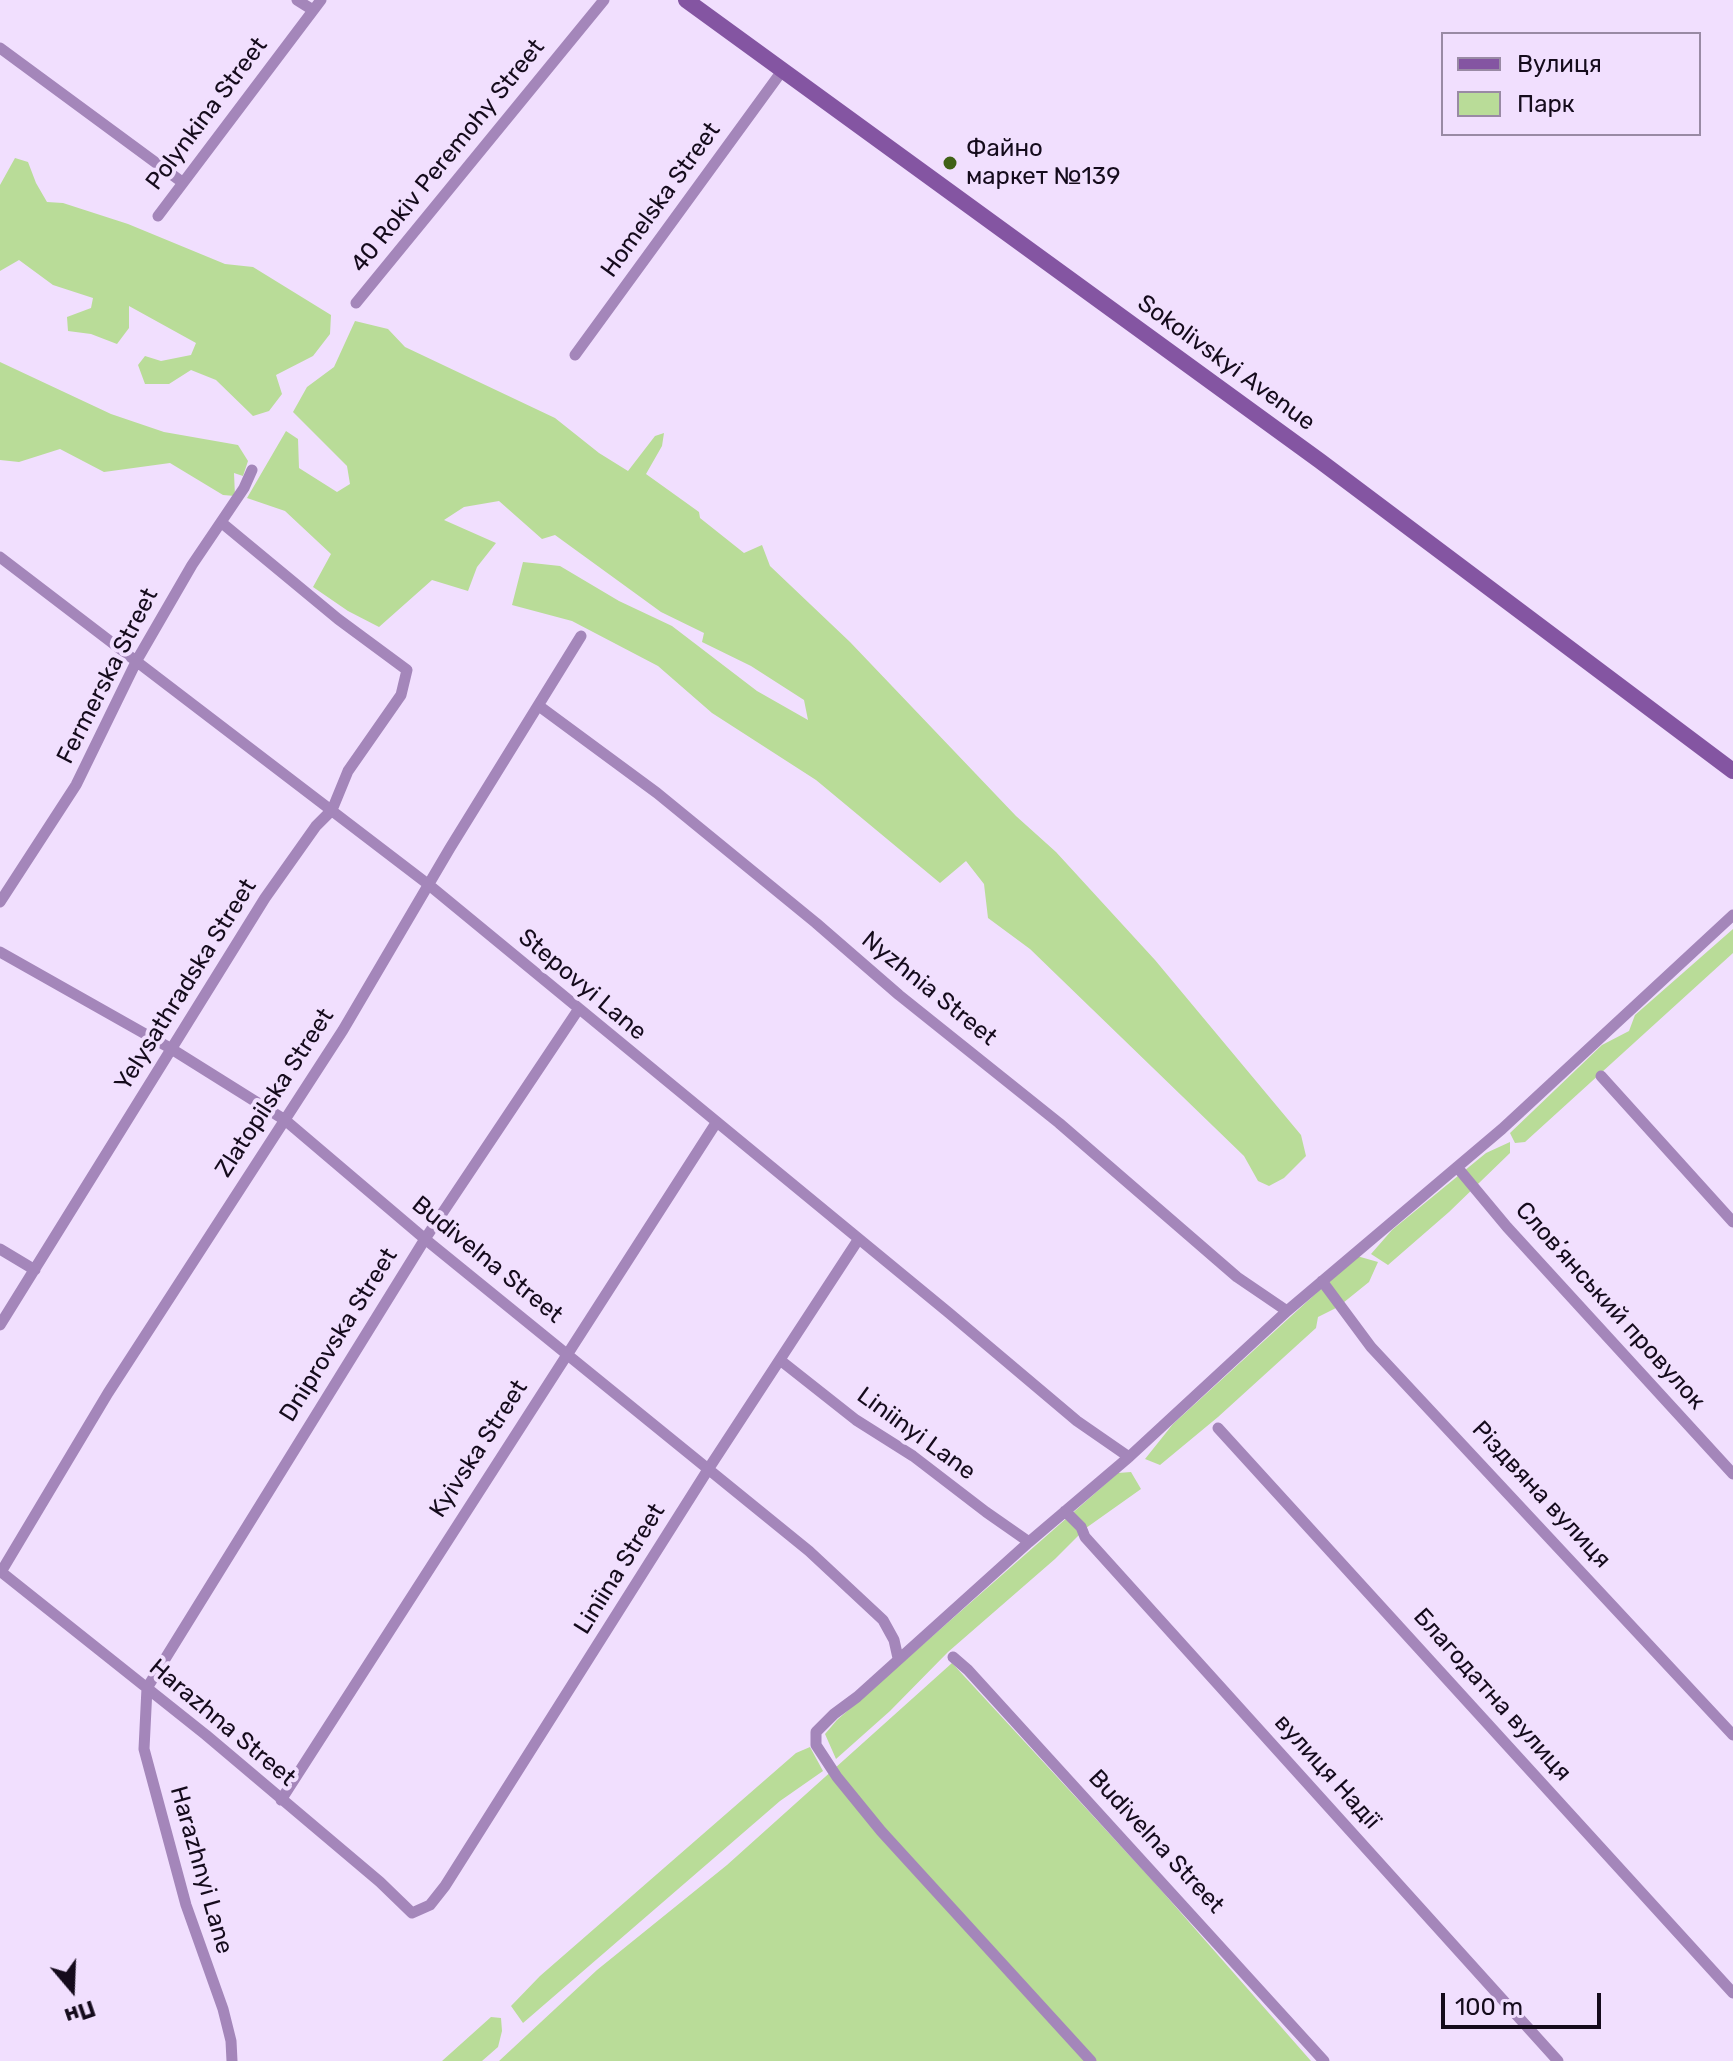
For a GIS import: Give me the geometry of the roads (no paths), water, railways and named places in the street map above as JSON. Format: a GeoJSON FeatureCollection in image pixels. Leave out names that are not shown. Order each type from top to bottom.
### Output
{"type":"FeatureCollection","features":[{"type":"Feature","properties":{"kind":"street"},"geometry":{"type":"LineString","coordinates":[[297,0],[317,5]]}},
{"type":"Feature","properties":{"kind":"street","name":"40 Rokiv Peremohy Street"},"geometry":{"type":"LineString","coordinates":[[356,303],[604,0]]}},
{"type":"Feature","properties":{"kind":"street","name":"Sokolivskyi Avenue"},"geometry":{"type":"LineString","coordinates":[[686,0],[1320,461],[1733,771]]}},
{"type":"Feature","properties":{"kind":"street","name":"Polynkina Street"},"geometry":{"type":"LineString","coordinates":[[158,216],[317,5]]}},
{"type":"Feature","properties":{"kind":"street"},"geometry":{"type":"LineString","coordinates":[[0,48],[182,182]]}},
{"type":"Feature","properties":{"kind":"street","name":"Homelska Street"},"geometry":{"type":"LineString","coordinates":[[575,355],[782,71]]}},
{"type":"Feature","properties":{"kind":"street","name":"Fermerska Street"},"geometry":{"type":"LineString","coordinates":[[0,902],[76,785],[137,660],[252,470]]}},
{"type":"Feature","properties":{"kind":"street","name":"Yelysathradska Street"},"geometry":{"type":"LineString","coordinates":[[0,1325],[265,898],[316,826],[332,810],[348,771],[401,695],[407,670],[338,619],[222,523]]}},
{"type":"Feature","properties":{"kind":"street","name":"Stepovyi Lane"},"geometry":{"type":"LineString","coordinates":[[0,557],[429,885],[1077,1421],[1129,1457]]}},
{"type":"Feature","properties":{"kind":"street","name":"Zlatopilska Street"},"geometry":{"type":"LineString","coordinates":[[0,1572],[108,1393],[343,1030],[581,636]]}},
{"type":"Feature","properties":{"kind":"street","name":"Nyzhnia Street"},"geometry":{"type":"LineString","coordinates":[[539,706],[657,793],[899,995],[1059,1123],[1237,1277],[1287,1311]]}},
{"type":"Feature","properties":{"kind":"street"},"geometry":{"type":"LineString","coordinates":[[1091,2061],[881,1831],[837,1777],[816,1745],[816,1732],[1129,1457],[1287,1311],[1502,1129],[1733,915]]}},
{"type":"Feature","properties":{"kind":"street","name":"Budivelna Street"},"geometry":{"type":"LineString","coordinates":[[0,952],[170,1048],[285,1120],[425,1239],[809,1551],[883,1620],[894,1640],[898,1658]]}},
{"type":"Feature","properties":{"kind":"street","name":"Dniprovska Street"},"geometry":{"type":"LineString","coordinates":[[147,1688],[425,1239],[578,1010]]}},
{"type":"Feature","properties":{"kind":"street"},"geometry":{"type":"LineString","coordinates":[[1601,1076],[1733,1222]]}},
{"type":"Feature","properties":{"kind":"street","name":"Kyivska Street"},"geometry":{"type":"LineString","coordinates":[[281,1800],[716,1123]]}},
{"type":"Feature","properties":{"kind":"street","name":"Словʼянський провулок"},"geometry":{"type":"LineString","coordinates":[[1457,1167],[1507,1227],[1733,1474]]}},
{"type":"Feature","properties":{"kind":"street","name":"Liniina Street"},"geometry":{"type":"LineString","coordinates":[[412,1913],[430,1905],[445,1886],[709,1468],[858,1240]]}},
{"type":"Feature","properties":{"kind":"street"},"geometry":{"type":"LineString","coordinates":[[0,1249],[35,1270]]}},
{"type":"Feature","properties":{"kind":"street","name":"Різдвяна вулиця"},"geometry":{"type":"LineString","coordinates":[[1322,1281],[1371,1347],[1733,1735]]}},
{"type":"Feature","properties":{"kind":"street","name":"Liniinyi Lane"},"geometry":{"type":"LineString","coordinates":[[780,1360],[856,1420],[913,1456],[1029,1542]]}},
{"type":"Feature","properties":{"kind":"street","name":"Благодатна вулиця"},"geometry":{"type":"LineString","coordinates":[[1218,1428],[1733,1993]]}},
{"type":"Feature","properties":{"kind":"street","name":"вулиця Надії"},"geometry":{"type":"LineString","coordinates":[[1065,1511],[1081,1527],[1085,1537],[1558,2061]]}},
{"type":"Feature","properties":{"kind":"street","name":"Harazhna Street"},"geometry":{"type":"LineString","coordinates":[[0,1572],[147,1688],[380,1882],[412,1913]]}},
{"type":"Feature","properties":{"kind":"street","name":"Budivelna Street"},"geometry":{"type":"LineString","coordinates":[[953,1657],[1324,2061]]}},
{"type":"Feature","properties":{"kind":"street","name":"Harazhnyi Lane"},"geometry":{"type":"LineString","coordinates":[[147,1688],[144,1749],[186,1905],[223,2009],[231,2041],[232,2061]]}},
{"type":"Feature","properties":{"kind":"place","name":"Файно маркет №139"},"geometry":{"type":"Point","coordinates":[950,163]}}]}
